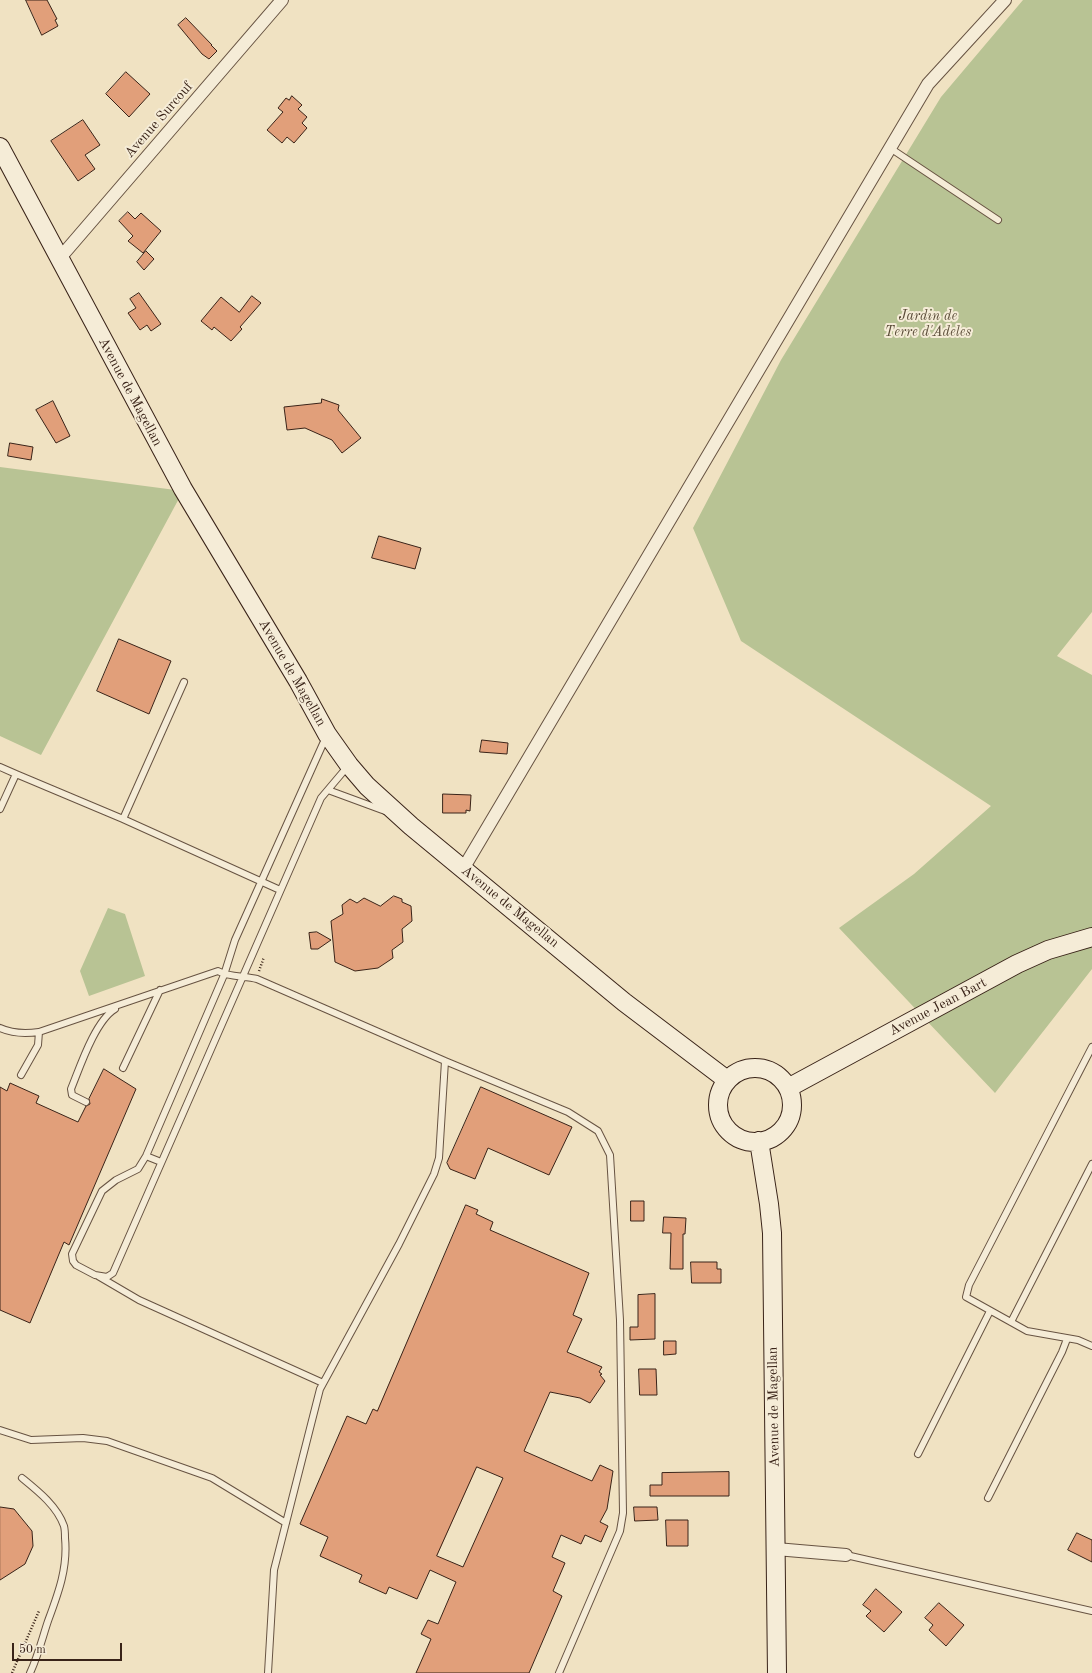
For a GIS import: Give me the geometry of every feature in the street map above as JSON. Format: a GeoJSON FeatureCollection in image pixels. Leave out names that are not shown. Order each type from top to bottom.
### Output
{"type":"FeatureCollection","features":[{"type":"Feature","properties":{"kind":"street","name":"Avenue Surcouf"},"geometry":{"type":"LineString","coordinates":[[59,259],[282,0]]}},
{"type":"Feature","properties":{"kind":"street"},"geometry":{"type":"LineString","coordinates":[[463,869],[928,84],[1005,0]]}},
{"type":"Feature","properties":{"kind":"street","name":"Avenue de Magellan"},"geometry":{"type":"LineString","coordinates":[[0,147],[183,489],[298,681],[327,734],[349,765],[368,786],[400,816],[463,869],[624,1002],[727,1080]]}},
{"type":"Feature","properties":{"kind":"street","name":"Avenue Jean Bart"},"geometry":{"type":"LineString","coordinates":[[788,1088],[1017,964],[1048,950],[1092,936]]}},
{"type":"Feature","properties":{"kind":"street"},"geometry":{"type":"LineString","coordinates":[[747,1068],[759,1068],[771,1072],[781,1078],[788,1088],[791,1111],[787,1122],[780,1131],[770,1138],[759,1141],[746,1141],[735,1136],[725,1127],[719,1116],[718,1104],[720,1091],[727,1080],[736,1073],[747,1068]]}},
{"type":"Feature","properties":{"kind":"street","name":"Avenue de Magellan"},"geometry":{"type":"LineString","coordinates":[[759,1141],[772,1233],[777,1673]]}},
{"type":"Feature","properties":{"kind":"street"},"geometry":{"type":"LineString","coordinates":[[776,1549],[846,1555]]}},
{"type":"Feature","properties":{"kind":"lane"},"geometry":{"type":"LineString","coordinates":[[890,148],[998,220]]}},
{"type":"Feature","properties":{"kind":"lane"},"geometry":{"type":"LineString","coordinates":[[123,819],[184,682]]}},
{"type":"Feature","properties":{"kind":"lane"},"geometry":{"type":"LineString","coordinates":[[323,1383],[139,1300],[76,1265],[73,1261],[72,1254],[102,1191],[138,1169],[146,1156],[224,975],[235,940],[327,734]]}},
{"type":"Feature","properties":{"kind":"lane"},"geometry":{"type":"LineString","coordinates":[[95,1275],[106,1277],[113,1273],[321,798],[349,765]]}},
{"type":"Feature","properties":{"kind":"lane"},"geometry":{"type":"LineString","coordinates":[[0,767],[123,819],[280,890]]}},
{"type":"Feature","properties":{"kind":"lane"},"geometry":{"type":"LineString","coordinates":[[0,809],[16,774]]}},
{"type":"Feature","properties":{"kind":"lane"},"geometry":{"type":"LineString","coordinates":[[328,790],[400,816]]}},
{"type":"Feature","properties":{"kind":"lane"},"geometry":{"type":"LineString","coordinates":[[0,1028],[8,1032],[25,1034],[39,1032],[218,971],[224,975],[243,976],[257,979],[568,1112],[598,1131],[610,1155],[620,1320],[623,1513],[620,1531],[559,1673]]}},
{"type":"Feature","properties":{"kind":"lane"},"geometry":{"type":"LineString","coordinates":[[123,1068],[160,990]]}},
{"type":"Feature","properties":{"kind":"lane"},"geometry":{"type":"LineString","coordinates":[[100,1023],[109,1013],[126,1002]]}},
{"type":"Feature","properties":{"kind":"lane"},"geometry":{"type":"LineString","coordinates":[[86,1102],[72,1095],[71,1089],[103,1014],[96,1013]]}},
{"type":"Feature","properties":{"kind":"lane"},"geometry":{"type":"LineString","coordinates":[[21,1075],[38,1045],[39,1032]]}},
{"type":"Feature","properties":{"kind":"lane"},"geometry":{"type":"LineString","coordinates":[[1092,1047],[969,1284],[966,1297],[1027,1331],[1078,1340],[1092,1346]]}},
{"type":"Feature","properties":{"kind":"lane"},"geometry":{"type":"LineString","coordinates":[[268,1673],[274,1570],[320,1389],[402,1237],[434,1174],[439,1158],[446,1061]]}},
{"type":"Feature","properties":{"kind":"lane"},"geometry":{"type":"LineString","coordinates":[[146,1156],[161,1162]]}},
{"type":"Feature","properties":{"kind":"lane"},"geometry":{"type":"LineString","coordinates":[[1011,1322],[1092,1164]]}},
{"type":"Feature","properties":{"kind":"lane"},"geometry":{"type":"LineString","coordinates":[[918,1454],[990,1311]]}},
{"type":"Feature","properties":{"kind":"lane"},"geometry":{"type":"LineString","coordinates":[[988,1498],[1062,1352],[1067,1339]]}},
{"type":"Feature","properties":{"kind":"lane"},"geometry":{"type":"LineString","coordinates":[[0,1430],[31,1440],[83,1438],[107,1441],[212,1478],[286,1523]]}},
{"type":"Feature","properties":{"kind":"lane"},"geometry":{"type":"LineString","coordinates":[[22,1478],[41,1494],[56,1511],[64,1527],[66,1545],[64,1572],[58,1595],[38,1655],[30,1673]]}},
{"type":"Feature","properties":{"kind":"lane"},"geometry":{"type":"LineString","coordinates":[[846,1555],[1092,1611]]}},
{"type":"Feature","properties":{"kind":"path"},"geometry":{"type":"LineString","coordinates":[[12,1673],[40,1610]]}},
{"type":"Feature","properties":{"kind":"green space","name":"Jardin de Terre d'Adeles"},"geometry":{"type":"Polygon","coordinates":[[[1023,0],[1092,0],[1092,612],[1057,656],[1092,675],[1092,969],[995,1093],[839,928],[914,874],[991,806],[741,641],[693,528],[781,360],[941,97],[1023,0]]]}},
{"type":"Feature","properties":{"kind":"green space"},"geometry":{"type":"Polygon","coordinates":[[[0,467],[183,491],[41,755],[0,736],[0,467]]]}},
{"type":"Feature","properties":{"kind":"green space"},"geometry":{"type":"Polygon","coordinates":[[[108,908],[125,914],[145,976],[89,996],[80,971],[108,908]]]}},
{"type":"Feature","properties":{"kind":"building"},"geometry":{"type":"Polygon","coordinates":[[[26,0],[47,0],[57,19],[55,20],[58,26],[42,35],[26,0]]]}},
{"type":"Feature","properties":{"kind":"building"},"geometry":{"type":"Polygon","coordinates":[[[186,18],[217,51],[209,59],[202,54],[178,25],[186,18]]]}},
{"type":"Feature","properties":{"kind":"building"},"geometry":{"type":"Polygon","coordinates":[[[126,72],[150,94],[129,117],[106,94],[126,72]]]}},
{"type":"Feature","properties":{"kind":"building"},"geometry":{"type":"Polygon","coordinates":[[[292,96],[302,105],[298,109],[307,117],[302,123],[307,128],[294,143],[287,137],[282,143],[267,130],[283,112],[278,108],[286,98],[289,100],[292,96]]]}},
{"type":"Feature","properties":{"kind":"building"},"geometry":{"type":"Polygon","coordinates":[[[83,120],[100,145],[85,155],[95,169],[78,181],[51,141],[83,120]]]}},
{"type":"Feature","properties":{"kind":"building"},"geometry":{"type":"Polygon","coordinates":[[[128,212],[135,219],[141,213],[161,231],[143,253],[128,241],[133,236],[119,221],[128,212]]]}},
{"type":"Feature","properties":{"kind":"building"},"geometry":{"type":"Polygon","coordinates":[[[146,251],[154,259],[144,270],[137,262],[146,251]]]}},
{"type":"Feature","properties":{"kind":"building"},"geometry":{"type":"Polygon","coordinates":[[[139,293],[161,324],[151,331],[147,325],[140,330],[128,313],[136,308],[130,299],[139,293]]]}},
{"type":"Feature","properties":{"kind":"building"},"geometry":{"type":"Polygon","coordinates":[[[252,296],[261,303],[240,327],[242,329],[231,341],[214,327],[212,330],[201,321],[221,297],[239,312],[252,296]]]}},
{"type":"Feature","properties":{"kind":"building"},"geometry":{"type":"Polygon","coordinates":[[[322,399],[339,405],[338,410],[361,438],[342,453],[332,440],[305,428],[287,430],[284,407],[321,403],[322,399]]]}},
{"type":"Feature","properties":{"kind":"building"},"geometry":{"type":"Polygon","coordinates":[[[53,401],[70,436],[56,443],[36,410],[53,401]]]}},
{"type":"Feature","properties":{"kind":"building"},"geometry":{"type":"Polygon","coordinates":[[[10,443],[33,447],[31,460],[8,456],[10,443]]]}},
{"type":"Feature","properties":{"kind":"building"},"geometry":{"type":"Polygon","coordinates":[[[379,536],[421,548],[415,569],[372,558],[379,536]]]}},
{"type":"Feature","properties":{"kind":"building"},"geometry":{"type":"Polygon","coordinates":[[[119,639],[171,661],[149,714],[97,691],[119,639]]]}},
{"type":"Feature","properties":{"kind":"building"},"geometry":{"type":"Polygon","coordinates":[[[482,740],[508,743],[507,754],[480,752],[482,740]]]}},
{"type":"Feature","properties":{"kind":"building"},"geometry":{"type":"Polygon","coordinates":[[[443,794],[471,795],[470,811],[466,810],[466,813],[443,813],[443,794]]]}},
{"type":"Feature","properties":{"kind":"building"},"geometry":{"type":"Polygon","coordinates":[[[394,896],[402,899],[402,902],[411,906],[412,921],[402,929],[403,942],[392,950],[393,958],[378,968],[355,971],[335,962],[331,921],[343,914],[342,905],[350,899],[357,903],[364,898],[380,906],[394,896]]]}},
{"type":"Feature","properties":{"kind":"building"},"geometry":{"type":"Polygon","coordinates":[[[317,932],[331,940],[318,949],[311,949],[309,933],[317,932]]]}},
{"type":"Feature","properties":{"kind":"building"},"geometry":{"type":"Polygon","coordinates":[[[104,1069],[136,1089],[69,1245],[64,1242],[30,1323],[0,1310],[0,1087],[7,1091],[10,1083],[39,1096],[36,1103],[78,1122],[86,1106],[90,1104],[89,1099],[104,1069]]]}},
{"type":"Feature","properties":{"kind":"building"},"geometry":{"type":"Polygon","coordinates":[[[481,1087],[572,1127],[549,1175],[488,1148],[475,1179],[450,1169],[447,1163],[481,1087]]]}},
{"type":"Feature","properties":{"kind":"building"},"geometry":{"type":"Polygon","coordinates":[[[631,1201],[644,1201],[644,1221],[631,1221],[631,1201]]]}},
{"type":"Feature","properties":{"kind":"building"},"geometry":{"type":"Polygon","coordinates":[[[466,1205],[478,1210],[476,1214],[493,1222],[490,1230],[589,1273],[573,1315],[582,1319],[567,1352],[602,1367],[599,1372],[602,1374],[600,1375],[605,1381],[590,1403],[580,1398],[550,1392],[524,1451],[592,1481],[600,1465],[613,1471],[607,1509],[600,1522],[608,1526],[601,1542],[585,1535],[581,1544],[561,1535],[552,1557],[565,1563],[553,1591],[562,1596],[529,1673],[416,1673],[431,1639],[421,1634],[428,1620],[438,1624],[456,1582],[430,1570],[417,1599],[389,1587],[386,1594],[359,1582],[362,1575],[320,1556],[328,1537],[300,1524],[347,1416],[366,1424],[373,1409],[377,1411],[466,1205]],[[477,1467],[437,1556],[463,1567],[503,1478],[477,1467]]]}},
{"type":"Feature","properties":{"kind":"building"},"geometry":{"type":"Polygon","coordinates":[[[664,1217],[686,1218],[685,1234],[683,1234],[683,1269],[670,1269],[671,1233],[663,1233],[664,1217]]]}},
{"type":"Feature","properties":{"kind":"building"},"geometry":{"type":"Polygon","coordinates":[[[691,1262],[717,1262],[717,1269],[721,1269],[721,1283],[692,1283],[691,1262]]]}},
{"type":"Feature","properties":{"kind":"building"},"geometry":{"type":"Polygon","coordinates":[[[655,1294],[655,1339],[630,1340],[630,1327],[638,1327],[638,1295],[655,1294]]]}},
{"type":"Feature","properties":{"kind":"building"},"geometry":{"type":"Polygon","coordinates":[[[664,1341],[676,1341],[676,1354],[664,1355],[664,1341]]]}},
{"type":"Feature","properties":{"kind":"building"},"geometry":{"type":"Polygon","coordinates":[[[639,1369],[656,1369],[657,1395],[640,1395],[639,1369]]]}},
{"type":"Feature","properties":{"kind":"building"},"geometry":{"type":"Polygon","coordinates":[[[729,1472],[729,1496],[650,1496],[650,1485],[662,1485],[662,1473],[729,1472]]]}},
{"type":"Feature","properties":{"kind":"building"},"geometry":{"type":"Polygon","coordinates":[[[0,1507],[14,1509],[32,1531],[33,1546],[25,1564],[0,1580],[0,1507]]]}},
{"type":"Feature","properties":{"kind":"building"},"geometry":{"type":"Polygon","coordinates":[[[634,1507],[657,1507],[658,1520],[635,1521],[634,1507]]]}},
{"type":"Feature","properties":{"kind":"building"},"geometry":{"type":"Polygon","coordinates":[[[666,1520],[688,1520],[688,1546],[667,1546],[666,1520]]]}},
{"type":"Feature","properties":{"kind":"building"},"geometry":{"type":"Polygon","coordinates":[[[1077,1533],[1092,1540],[1092,1562],[1068,1550],[1077,1533]]]}},
{"type":"Feature","properties":{"kind":"building"},"geometry":{"type":"Polygon","coordinates":[[[876,1589],[902,1612],[884,1632],[866,1616],[871,1611],[863,1605],[876,1589]]]}},
{"type":"Feature","properties":{"kind":"building"},"geometry":{"type":"Polygon","coordinates":[[[939,1603],[964,1625],[946,1646],[929,1630],[933,1625],[925,1618],[939,1603]]]}}]}
